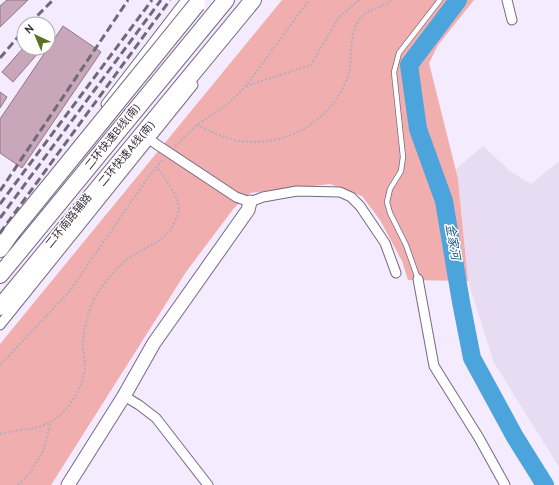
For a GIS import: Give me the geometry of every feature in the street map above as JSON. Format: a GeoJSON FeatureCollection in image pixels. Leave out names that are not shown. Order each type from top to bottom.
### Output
{"type":"FeatureCollection","features":[{"type":"Feature","properties":{"kind":"highway","name":"二环快速B线(南)"},"geometry":{"type":"LineString","coordinates":[[0,275],[226,0]]}},
{"type":"Feature","properties":{"kind":"highway","name":"二环快速A线(南)"},"geometry":{"type":"LineString","coordinates":[[0,307],[253,0]]}},
{"type":"Feature","properties":{"kind":"highway"},"geometry":{"type":"LineString","coordinates":[[0,249],[194,1]]}},
{"type":"Feature","properties":{"kind":"street","name":"二环南路辅路"},"geometry":{"type":"LineString","coordinates":[[0,325],[262,0]]}},
{"type":"Feature","properties":{"kind":"street"},"geometry":{"type":"LineString","coordinates":[[508,0],[512,20]]}},
{"type":"Feature","properties":{"kind":"street"},"geometry":{"type":"LineString","coordinates":[[0,256],[99,113],[194,1]]}},
{"type":"Feature","properties":{"kind":"street"},"geometry":{"type":"LineString","coordinates":[[150,140],[236,198],[250,202],[263,197],[297,191],[340,192],[351,197],[360,206],[385,244],[396,273]]}},
{"type":"Feature","properties":{"kind":"street"},"geometry":{"type":"LineString","coordinates":[[68,485],[124,396],[154,343],[248,210],[250,202]]}},
{"type":"Feature","properties":{"kind":"street"},"geometry":{"type":"LineString","coordinates":[[418,279],[434,366],[479,438],[505,485]]}},
{"type":"Feature","properties":{"kind":"street"},"geometry":{"type":"LineString","coordinates":[[124,396],[156,418],[208,485]]}},
{"type":"Feature","properties":{"kind":"lane"},"geometry":{"type":"LineString","coordinates":[[418,279],[406,245],[390,213],[387,202],[390,189],[401,171],[403,157],[394,72],[399,53],[440,0]]}},
{"type":"Feature","properties":{"kind":"path"},"geometry":{"type":"LineString","coordinates":[[0,365],[69,292],[147,179],[168,152],[197,125],[228,104],[246,86],[310,0]]}},
{"type":"Feature","properties":{"kind":"path"},"geometry":{"type":"LineString","coordinates":[[246,86],[311,65],[339,17],[359,0]]}},
{"type":"Feature","properties":{"kind":"path"},"geometry":{"type":"LineString","coordinates":[[197,125],[225,137],[239,141],[264,142],[282,139],[300,132],[326,112],[339,94],[347,79],[352,60],[355,28],[359,19],[367,13],[392,0]]}},
{"type":"Feature","properties":{"kind":"path"},"geometry":{"type":"LineString","coordinates":[[0,434],[37,428],[51,422],[63,414],[73,401],[81,382],[85,366],[83,342],[86,326],[91,306],[99,290],[114,272],[129,258],[158,242],[168,234],[175,223],[179,209],[177,198],[157,167]]}},
{"type":"Feature","properties":{"kind":"path"},"geometry":{"type":"LineString","coordinates":[[18,485],[29,474],[43,452],[51,422]]}},
{"type":"Feature","properties":{"kind":"shaded area"},"geometry":{"type":"Polygon","coordinates":[[[282,0],[474,0],[438,45],[429,63],[458,179],[468,281],[408,280],[402,261],[380,220],[362,196],[330,184],[250,193],[234,208],[186,272],[51,485],[0,485],[0,344],[282,0]]]}},
{"type":"Feature","properties":{"kind":"shaded area"},"geometry":{"type":"Polygon","coordinates":[[[483,146],[510,171],[531,184],[559,161],[559,467],[494,363],[468,281],[456,169],[483,146]]]}},
{"type":"Feature","properties":{"kind":"building"},"geometry":{"type":"Polygon","coordinates":[[[7,0],[28,0],[0,27],[0,6],[7,0]]]}},
{"type":"Feature","properties":{"kind":"building"},"geometry":{"type":"Polygon","coordinates":[[[63,26],[101,52],[22,168],[0,153],[0,119],[43,56],[56,56],[56,36],[63,26]]]}},
{"type":"Feature","properties":{"kind":"building"},"geometry":{"type":"Polygon","coordinates":[[[16,56],[36,56],[13,82],[2,72],[16,56]]]}},
{"type":"Feature","properties":{"kind":"building"},"geometry":{"type":"Polygon","coordinates":[[[0,92],[7,97],[0,108],[0,92]]]}},
{"type":"Feature","properties":{"kind":"waterway","name":"金家河"},"geometry":{"type":"LineString","coordinates":[[458,0],[409,65],[418,129],[444,201],[472,358],[515,437],[545,485]]}},
{"type":"Feature","properties":{"kind":"railway"},"geometry":{"type":"LineString","coordinates":[[37,16],[53,0]]}},
{"type":"Feature","properties":{"kind":"railway"},"geometry":{"type":"LineString","coordinates":[[0,191],[128,0]]}},
{"type":"Feature","properties":{"kind":"railway"},"geometry":{"type":"LineString","coordinates":[[0,204],[152,0]]}},
{"type":"Feature","properties":{"kind":"railway"},"geometry":{"type":"LineString","coordinates":[[0,218],[161,0]]}},
{"type":"Feature","properties":{"kind":"railway"},"geometry":{"type":"LineString","coordinates":[[0,233],[170,0]]}},
{"type":"Feature","properties":{"kind":"railway"},"geometry":{"type":"LineString","coordinates":[[0,58],[16,39]]}}]}
